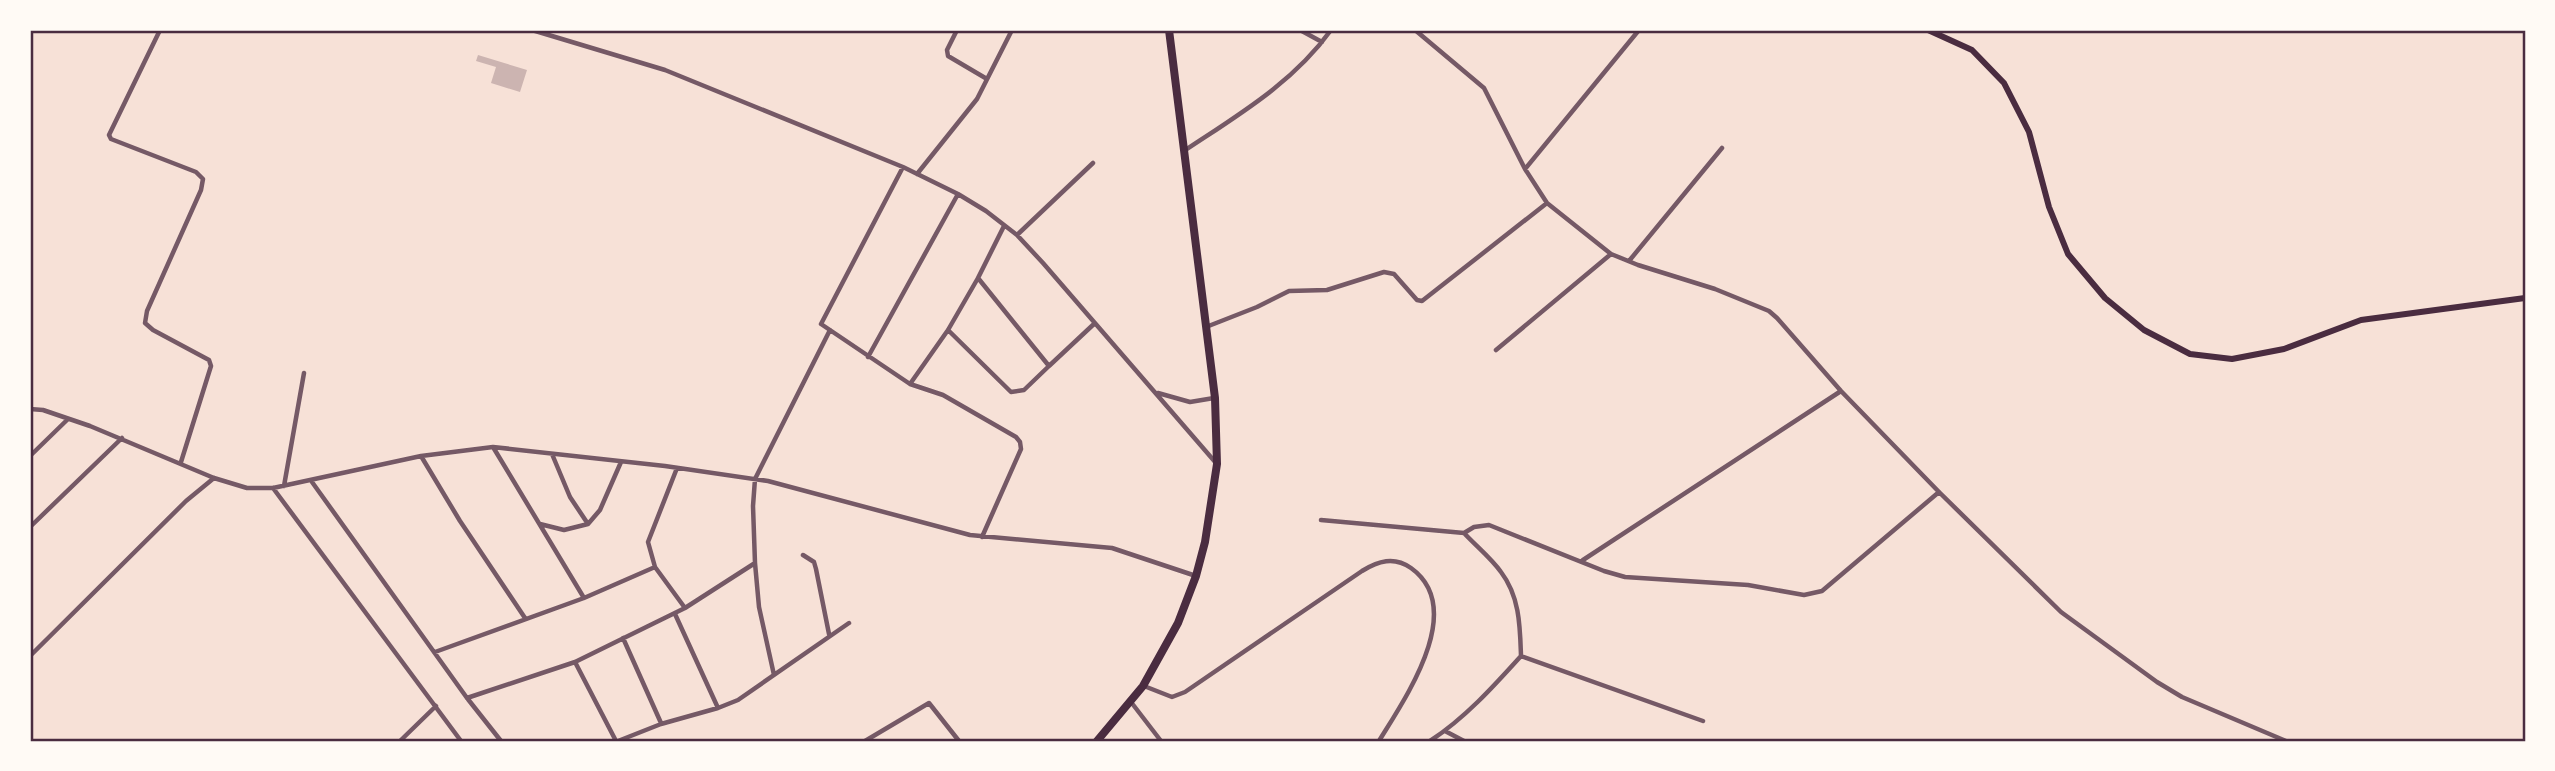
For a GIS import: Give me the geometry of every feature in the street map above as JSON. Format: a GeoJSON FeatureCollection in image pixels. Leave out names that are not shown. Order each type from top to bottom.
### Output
{"type":"FeatureCollection","features":[{"type":"Feature","properties":{"kind":"highway"},"geometry":{"type":"LineString","coordinates":[[1097,741],[1143,686],[1178,624],[1196,576],[1212,510],[1217,464],[1215,398],[1169,30]]}},
{"type":"Feature","properties":{"kind":"main road"},"geometry":{"type":"LineString","coordinates":[[1928,30],[1972,50],[2004,83],[2029,132],[2049,207],[2068,254],[2105,298],[2144,330],[2190,354],[2232,359],[2284,349],[2361,320],[2525,298]]}},
{"type":"Feature","properties":{"kind":"street"},"geometry":{"type":"LineString","coordinates":[[160,30],[109,135],[197,172],[203,179],[201,190],[147,311],[145,323],[209,360],[211,366],[181,462]]}},
{"type":"Feature","properties":{"kind":"street"},"geometry":{"type":"LineString","coordinates":[[532,30],[665,69],[903,167],[986,211],[1017,235],[1157,392],[1217,464]]}},
{"type":"Feature","properties":{"kind":"street"},"geometry":{"type":"LineString","coordinates":[[957,30],[947,50],[948,55],[952,60],[987,79]]}},
{"type":"Feature","properties":{"kind":"street"},"geometry":{"type":"LineString","coordinates":[[917,174],[977,99],[1012,30]]}},
{"type":"Feature","properties":{"kind":"street"},"geometry":{"type":"LineString","coordinates":[[1300,30],[1322,42]]}},
{"type":"Feature","properties":{"kind":"street"},"geometry":{"type":"LineString","coordinates":[[1183,151],[1269,94],[1294,73],[1331,30]]}},
{"type":"Feature","properties":{"kind":"street"},"geometry":{"type":"LineString","coordinates":[[1415,30],[1484,88],[1525,169],[1547,203],[1611,254],[1715,289],[1769,311],[1939,492],[2061,612],[2182,697],[2286,741]]}},
{"type":"Feature","properties":{"kind":"street"},"geometry":{"type":"LineString","coordinates":[[1525,169],[1639,30]]}},
{"type":"Feature","properties":{"kind":"street"},"geometry":{"type":"LineString","coordinates":[[1629,261],[1721,148]]}},
{"type":"Feature","properties":{"kind":"street"},"geometry":{"type":"LineString","coordinates":[[1017,235],[1093,163]]}},
{"type":"Feature","properties":{"kind":"street"},"geometry":{"type":"LineString","coordinates":[[903,167],[821,324],[867,358],[910,384],[943,395],[1016,437],[1020,442],[1021,449],[982,537]]}},
{"type":"Feature","properties":{"kind":"street"},"geometry":{"type":"LineString","coordinates":[[867,358],[958,194]]}},
{"type":"Feature","properties":{"kind":"street"},"geometry":{"type":"LineString","coordinates":[[1205,328],[1289,291],[1327,290],[1384,272],[1394,274],[1417,300],[1422,301],[1547,203]]}},
{"type":"Feature","properties":{"kind":"street"},"geometry":{"type":"LineString","coordinates":[[910,384],[948,330],[1004,226]]}},
{"type":"Feature","properties":{"kind":"street"},"geometry":{"type":"LineString","coordinates":[[1496,350],[1611,254]]}},
{"type":"Feature","properties":{"kind":"street"},"geometry":{"type":"LineString","coordinates":[[978,278],[1049,366]]}},
{"type":"Feature","properties":{"kind":"street"},"geometry":{"type":"LineString","coordinates":[[948,330],[1011,392],[1024,390],[1095,323]]}},
{"type":"Feature","properties":{"kind":"street"},"geometry":{"type":"LineString","coordinates":[[774,675],[760,607],[755,562],[755,479],[830,330]]}},
{"type":"Feature","properties":{"kind":"street"},"geometry":{"type":"LineString","coordinates":[[284,486],[303,373]]}},
{"type":"Feature","properties":{"kind":"street"},"geometry":{"type":"LineString","coordinates":[[1582,561],[1842,391]]}},
{"type":"Feature","properties":{"kind":"street"},"geometry":{"type":"LineString","coordinates":[[1157,392],[1190,402],[1215,398]]}},
{"type":"Feature","properties":{"kind":"street"},"geometry":{"type":"LineString","coordinates":[[30,409],[122,438],[214,478],[247,488],[273,488],[312,482],[421,456],[493,447],[755,479],[982,537],[1112,548],[1196,576]]}},
{"type":"Feature","properties":{"kind":"street"},"geometry":{"type":"LineString","coordinates":[[30,456],[67,420]]}},
{"type":"Feature","properties":{"kind":"street"},"geometry":{"type":"LineString","coordinates":[[30,527],[122,438]]}},
{"type":"Feature","properties":{"kind":"street"},"geometry":{"type":"LineString","coordinates":[[493,447],[584,598]]}},
{"type":"Feature","properties":{"kind":"street"},"geometry":{"type":"LineString","coordinates":[[552,454],[570,497],[587,524]]}},
{"type":"Feature","properties":{"kind":"street"},"geometry":{"type":"LineString","coordinates":[[421,456],[455,514],[525,618]]}},
{"type":"Feature","properties":{"kind":"street"},"geometry":{"type":"LineString","coordinates":[[539,524],[564,530],[587,524],[600,510],[621,462]]}},
{"type":"Feature","properties":{"kind":"street"},"geometry":{"type":"LineString","coordinates":[[677,468],[649,542],[655,567],[685,608]]}},
{"type":"Feature","properties":{"kind":"street"},"geometry":{"type":"LineString","coordinates":[[30,656],[186,501],[214,478]]}},
{"type":"Feature","properties":{"kind":"street"},"geometry":{"type":"LineString","coordinates":[[312,482],[467,698],[501,741]]}},
{"type":"Feature","properties":{"kind":"street"},"geometry":{"type":"LineString","coordinates":[[273,488],[461,741]]}},
{"type":"Feature","properties":{"kind":"street"},"geometry":{"type":"LineString","coordinates":[[1321,520],[1464,533],[1474,527],[1489,525],[1625,577],[1748,585],[1814,594],[1822,591],[1939,492]]}},
{"type":"Feature","properties":{"kind":"street"},"geometry":{"type":"LineString","coordinates":[[1430,741],[1489,691],[1521,656],[1520,621],[1510,586],[1501,571],[1464,533]]}},
{"type":"Feature","properties":{"kind":"street"},"geometry":{"type":"LineString","coordinates":[[803,555],[814,562],[829,634]]}},
{"type":"Feature","properties":{"kind":"street"},"geometry":{"type":"LineString","coordinates":[[1143,686],[1172,697],[1185,692],[1376,562],[1392,561],[1404,564],[1415,572],[1427,588],[1433,606],[1433,626],[1423,666],[1379,741]]}},
{"type":"Feature","properties":{"kind":"street"},"geometry":{"type":"LineString","coordinates":[[467,698],[575,662],[675,614],[755,562]]}},
{"type":"Feature","properties":{"kind":"street"},"geometry":{"type":"LineString","coordinates":[[435,652],[584,598],[655,567]]}},
{"type":"Feature","properties":{"kind":"street"},"geometry":{"type":"LineString","coordinates":[[675,614],[718,708]]}},
{"type":"Feature","properties":{"kind":"street"},"geometry":{"type":"LineString","coordinates":[[575,662],[617,741],[738,700],[829,634],[849,623]]}},
{"type":"Feature","properties":{"kind":"street"},"geometry":{"type":"LineString","coordinates":[[623,638],[661,724]]}},
{"type":"Feature","properties":{"kind":"street"},"geometry":{"type":"LineString","coordinates":[[1521,656],[1703,721]]}},
{"type":"Feature","properties":{"kind":"street"},"geometry":{"type":"LineString","coordinates":[[1131,702],[1161,741]]}},
{"type":"Feature","properties":{"kind":"street"},"geometry":{"type":"LineString","coordinates":[[865,741],[929,703],[959,741]]}},
{"type":"Feature","properties":{"kind":"street"},"geometry":{"type":"LineString","coordinates":[[400,741],[436,706]]}},
{"type":"Feature","properties":{"kind":"street"},"geometry":{"type":"LineString","coordinates":[[1445,731],[1464,741]]}},
{"type":"Feature","properties":{"kind":"building"},"geometry":{"type":"Polygon","coordinates":[[[478,55],[527,70],[520,92],[491,83],[496,67],[476,61],[478,55]]]}}]}
